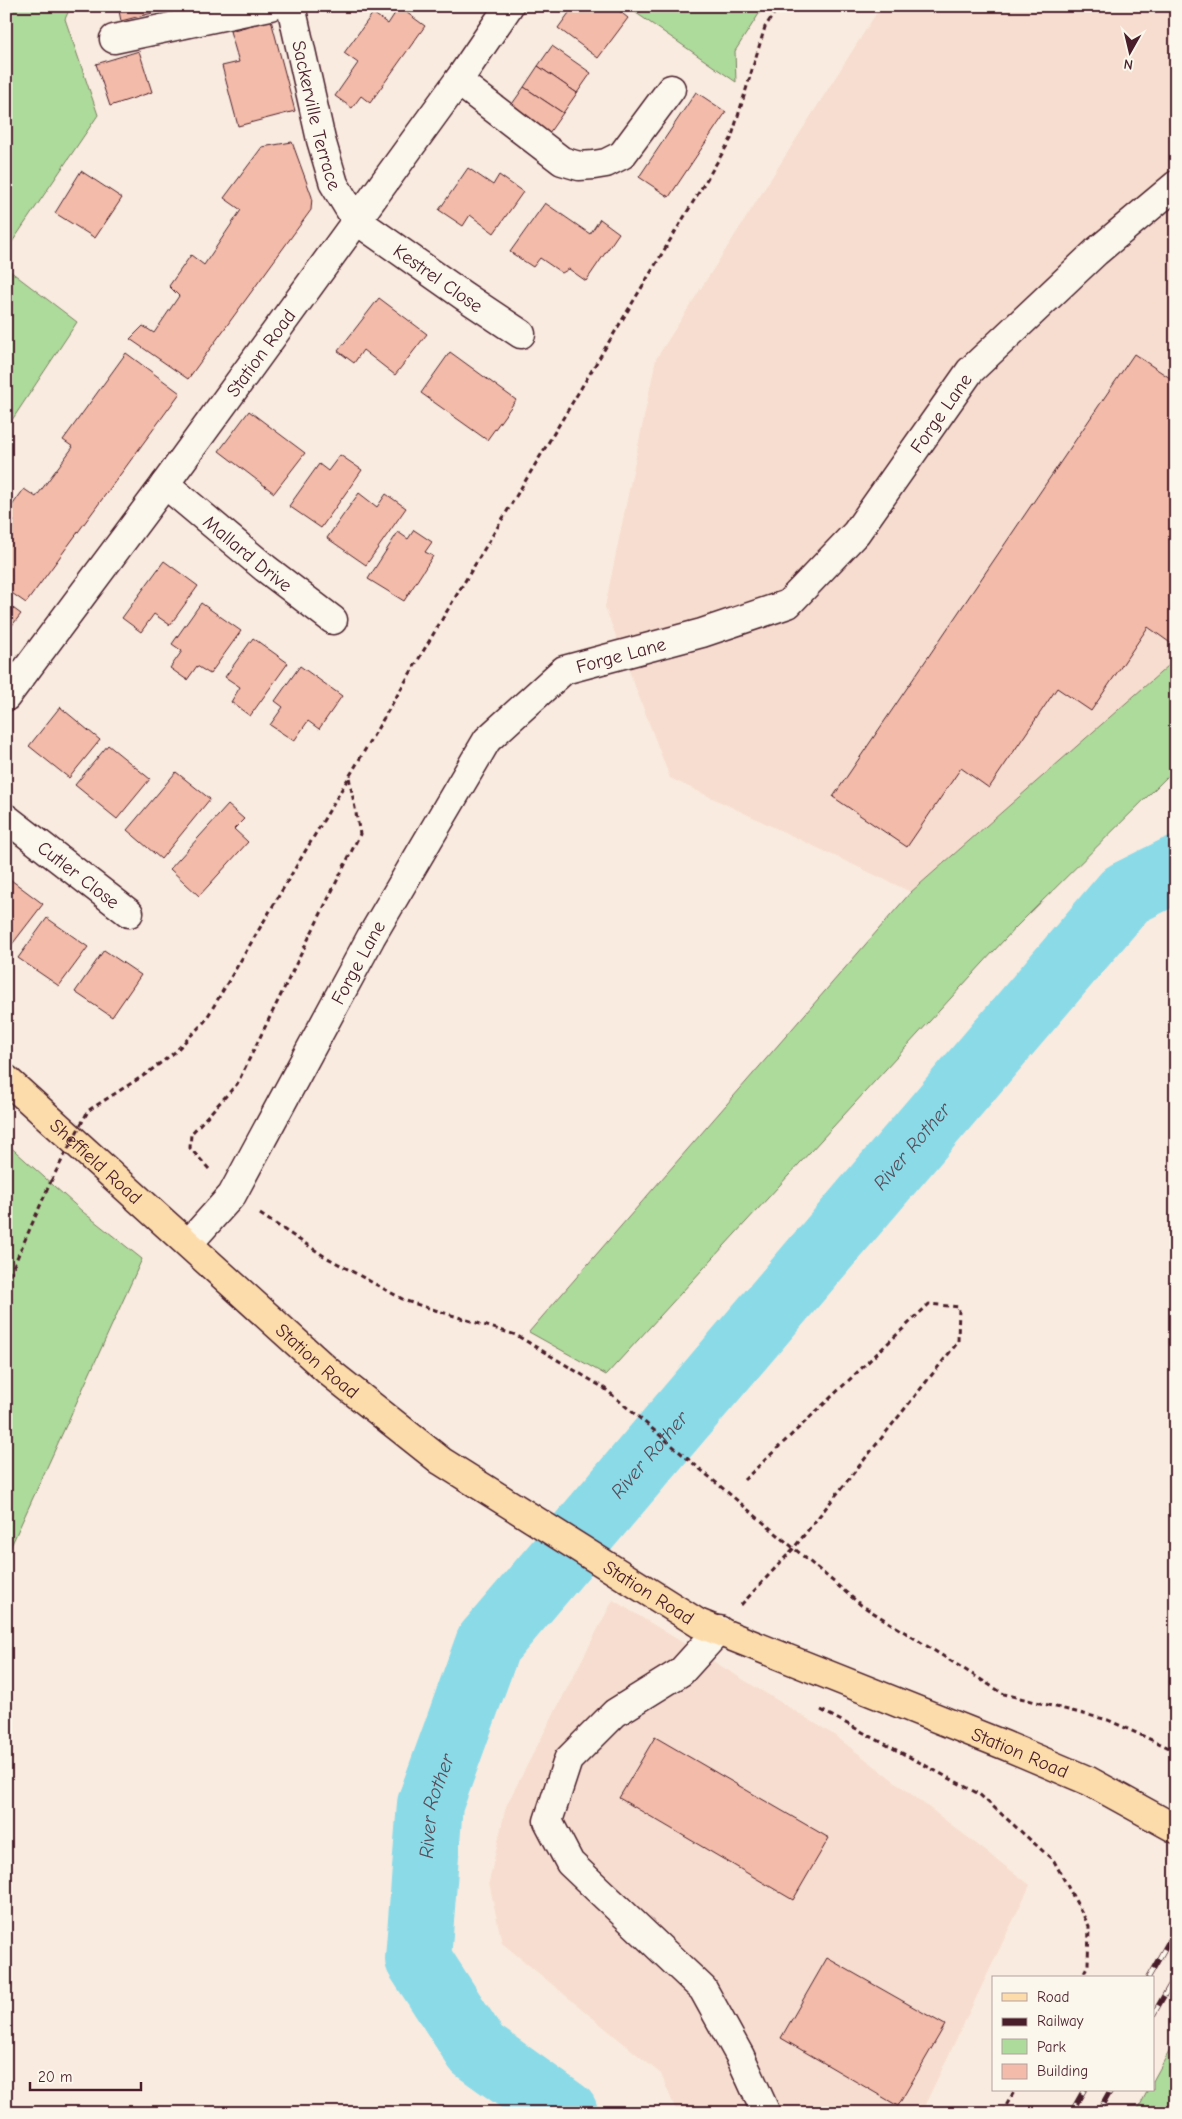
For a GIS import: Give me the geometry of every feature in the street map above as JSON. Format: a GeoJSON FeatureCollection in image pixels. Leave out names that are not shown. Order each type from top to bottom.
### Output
{"type":"FeatureCollection","features":[{"type":"Feature","properties":{"kind":"main road","name":"Sheffield Road"},"geometry":{"type":"LineString","coordinates":[[6,1079],[188,1243]]}},
{"type":"Feature","properties":{"kind":"main road","name":"Station Road"},"geometry":{"type":"LineString","coordinates":[[188,1243],[329,1372],[441,1461],[698,1622],[1089,1781],[1176,1829]]}},
{"type":"Feature","properties":{"kind":"street"},"geometry":{"type":"LineString","coordinates":[[114,39],[270,6]]}},
{"type":"Feature","properties":{"kind":"street","name":"Sackerville Terrace"},"geometry":{"type":"LineString","coordinates":[[291,6],[321,140],[334,184],[356,220]]}},
{"type":"Feature","properties":{"kind":"street","name":"Station Road"},"geometry":{"type":"LineString","coordinates":[[6,697],[165,484],[458,81],[509,6]]}},
{"type":"Feature","properties":{"kind":"street"},"geometry":{"type":"LineString","coordinates":[[458,81],[562,161],[579,166],[606,163],[622,156],[671,89]]}},
{"type":"Feature","properties":{"kind":"street","name":"Forge Lane"},"geometry":{"type":"LineString","coordinates":[[188,1243],[232,1195],[371,936],[487,740],[564,670],[702,633],[788,604],[856,533],[970,371],[1096,252],[1176,185]]}},
{"type":"Feature","properties":{"kind":"street","name":"Kestrel Close"},"geometry":{"type":"LineString","coordinates":[[356,220],[521,334]]}},
{"type":"Feature","properties":{"kind":"street","name":"Mallard Drive"},"geometry":{"type":"LineString","coordinates":[[165,484],[265,568],[333,620]]}},
{"type":"Feature","properties":{"kind":"street","name":"Cutler Close"},"geometry":{"type":"LineString","coordinates":[[6,818],[129,912]]}},
{"type":"Feature","properties":{"kind":"street"},"geometry":{"type":"LineString","coordinates":[[719,1630],[681,1672],[615,1713],[568,1760],[548,1821],[570,1863],[703,1990],[740,2056],[766,2113]]}},
{"type":"Feature","properties":{"kind":"path"},"geometry":{"type":"LineString","coordinates":[[6,1283],[51,1181],[88,1110],[146,1074],[175,1052],[205,1021],[731,139],[765,27],[779,6]]}},
{"type":"Feature","properties":{"kind":"path"},"geometry":{"type":"LineString","coordinates":[[349,777],[360,834],[237,1084],[191,1134],[190,1148],[232,1195],[324,1256],[406,1301],[516,1335],[604,1388],[861,1605],[1004,1694],[1108,1720],[1176,1751]]}},
{"type":"Feature","properties":{"kind":"path"},"geometry":{"type":"LineString","coordinates":[[719,1630],[793,1549],[958,1342],[959,1307],[929,1304],[744,1480]]}},
{"type":"Feature","properties":{"kind":"path"},"geometry":{"type":"LineString","coordinates":[[813,1706],[979,1794],[1054,1861],[1089,1926],[1088,1965],[1081,1976]]}},
{"type":"Feature","properties":{"kind":"path"},"geometry":{"type":"LineString","coordinates":[[1002,2113],[1014,2092]]}},
{"type":"Feature","properties":{"kind":"shaded area"},"geometry":{"type":"Polygon","coordinates":[[[881,6],[1176,6],[1176,659],[911,892],[670,778],[605,607],[656,359],[881,6]]]}},
{"type":"Feature","properties":{"kind":"shaded area"},"geometry":{"type":"Polygon","coordinates":[[[613,1600],[834,1735],[1030,1885],[921,2113],[677,2113],[661,2074],[502,1943],[489,1882],[506,1806],[613,1600]]]}},
{"type":"Feature","properties":{"kind":"green space"},"geometry":{"type":"Polygon","coordinates":[[[6,6],[71,6],[65,19],[98,115],[6,251],[6,6]]]}},
{"type":"Feature","properties":{"kind":"green space"},"geometry":{"type":"Polygon","coordinates":[[[626,6],[764,6],[735,51],[736,82],[626,6]]]}},
{"type":"Feature","properties":{"kind":"green space"},"geometry":{"type":"Polygon","coordinates":[[[6,268],[77,322],[6,429],[6,268]]]}},
{"type":"Feature","properties":{"kind":"green space"},"geometry":{"type":"Polygon","coordinates":[[[1176,659],[1176,771],[1171,773],[1015,928],[606,1375],[529,1332],[911,892],[1176,659]]]}},
{"type":"Feature","properties":{"kind":"green space"},"geometry":{"type":"Polygon","coordinates":[[[6,1143],[83,1212],[142,1259],[6,1557],[6,1143]]]}},
{"type":"Feature","properties":{"kind":"green space"},"geometry":{"type":"Polygon","coordinates":[[[1176,2039],[1176,2113],[1136,2113],[1147,2092],[1154,2092],[1154,2079],[1176,2039]]]}},
{"type":"Feature","properties":{"kind":"building"},"geometry":{"type":"Polygon","coordinates":[[[118,6],[180,6],[121,21],[118,6]]]}},
{"type":"Feature","properties":{"kind":"building"},"geometry":{"type":"Polygon","coordinates":[[[574,6],[613,6],[628,18],[598,58],[558,28],[574,6]]]}},
{"type":"Feature","properties":{"kind":"building"},"geometry":{"type":"Polygon","coordinates":[[[399,7],[425,26],[370,103],[361,96],[352,108],[335,96],[358,63],[344,53],[373,13],[388,24],[399,7]]]}},
{"type":"Feature","properties":{"kind":"building"},"geometry":{"type":"Polygon","coordinates":[[[271,20],[295,111],[238,126],[222,66],[239,62],[230,31],[271,20]]]}},
{"type":"Feature","properties":{"kind":"building"},"geometry":{"type":"Polygon","coordinates":[[[552,46],[591,73],[577,93],[538,66],[552,46]]]}},
{"type":"Feature","properties":{"kind":"building"},"geometry":{"type":"Polygon","coordinates":[[[139,51],[152,92],[110,106],[96,64],[139,51]]]}},
{"type":"Feature","properties":{"kind":"building"},"geometry":{"type":"Polygon","coordinates":[[[538,66],[577,93],[563,113],[524,87],[538,66]]]}},
{"type":"Feature","properties":{"kind":"building"},"geometry":{"type":"Polygon","coordinates":[[[524,87],[563,113],[549,133],[510,107],[524,87]]]}},
{"type":"Feature","properties":{"kind":"building"},"geometry":{"type":"Polygon","coordinates":[[[696,92],[726,112],[669,197],[639,177],[696,92]]]}},
{"type":"Feature","properties":{"kind":"building"},"geometry":{"type":"Polygon","coordinates":[[[292,142],[312,197],[311,210],[188,379],[130,339],[143,326],[154,333],[179,296],[169,286],[191,255],[204,265],[241,210],[224,198],[262,147],[292,142]]]}},
{"type":"Feature","properties":{"kind":"building"},"geometry":{"type":"Polygon","coordinates":[[[468,168],[493,185],[499,175],[523,192],[494,233],[470,215],[463,226],[439,210],[468,168]]]}},
{"type":"Feature","properties":{"kind":"building"},"geometry":{"type":"Polygon","coordinates":[[[81,171],[122,198],[95,238],[55,213],[81,171]]]}},
{"type":"Feature","properties":{"kind":"building"},"geometry":{"type":"Polygon","coordinates":[[[545,203],[590,234],[600,219],[619,233],[586,281],[569,269],[562,273],[540,258],[533,267],[510,252],[545,203]]]}},
{"type":"Feature","properties":{"kind":"building"},"geometry":{"type":"Polygon","coordinates":[[[379,298],[427,334],[395,375],[363,350],[354,363],[338,351],[379,298]]]}},
{"type":"Feature","properties":{"kind":"building"},"geometry":{"type":"Polygon","coordinates":[[[450,352],[516,400],[487,440],[421,393],[450,352]]]}},
{"type":"Feature","properties":{"kind":"building"},"geometry":{"type":"Polygon","coordinates":[[[126,353],[180,393],[26,603],[6,589],[6,531],[14,521],[6,514],[24,489],[36,497],[73,447],[63,440],[126,353]]]}},
{"type":"Feature","properties":{"kind":"building"},"geometry":{"type":"Polygon","coordinates":[[[1134,354],[1176,382],[1176,647],[1148,627],[1091,711],[1057,688],[989,788],[961,768],[907,847],[833,797],[1134,354]]]}},
{"type":"Feature","properties":{"kind":"building"},"geometry":{"type":"Polygon","coordinates":[[[249,411],[305,453],[274,493],[219,451],[249,411]]]}},
{"type":"Feature","properties":{"kind":"building"},"geometry":{"type":"Polygon","coordinates":[[[340,455],[362,470],[321,528],[289,506],[319,464],[328,471],[340,455]]]}},
{"type":"Feature","properties":{"kind":"building"},"geometry":{"type":"Polygon","coordinates":[[[359,493],[377,507],[386,494],[406,508],[366,565],[327,538],[359,493]]]}},
{"type":"Feature","properties":{"kind":"building"},"geometry":{"type":"Polygon","coordinates":[[[414,530],[432,542],[425,552],[433,556],[404,601],[368,579],[398,532],[408,539],[414,530]]]}},
{"type":"Feature","properties":{"kind":"building"},"geometry":{"type":"Polygon","coordinates":[[[164,561],[198,586],[170,625],[154,614],[141,632],[122,618],[164,561]]]}},
{"type":"Feature","properties":{"kind":"building"},"geometry":{"type":"Polygon","coordinates":[[[6,603],[21,614],[6,633],[6,603]]]}},
{"type":"Feature","properties":{"kind":"building"},"geometry":{"type":"Polygon","coordinates":[[[201,603],[241,631],[210,674],[197,666],[187,680],[170,668],[182,651],[172,644],[201,603]]]}},
{"type":"Feature","properties":{"kind":"building"},"geometry":{"type":"Polygon","coordinates":[[[253,638],[288,663],[250,716],[231,702],[240,687],[225,677],[253,638]]]}},
{"type":"Feature","properties":{"kind":"building"},"geometry":{"type":"Polygon","coordinates":[[[300,666],[342,696],[319,729],[308,721],[294,741],[270,725],[283,707],[275,701],[300,666]]]}},
{"type":"Feature","properties":{"kind":"building"},"geometry":{"type":"Polygon","coordinates":[[[60,707],[100,740],[69,778],[29,746],[60,707]]]}},
{"type":"Feature","properties":{"kind":"building"},"geometry":{"type":"Polygon","coordinates":[[[108,745],[150,779],[117,819],[75,785],[108,745]]]}},
{"type":"Feature","properties":{"kind":"building"},"geometry":{"type":"Polygon","coordinates":[[[176,772],[210,799],[161,859],[127,830],[176,772]]]}},
{"type":"Feature","properties":{"kind":"building"},"geometry":{"type":"Polygon","coordinates":[[[228,805],[244,819],[234,829],[248,842],[199,896],[170,869],[228,805]]]}},
{"type":"Feature","properties":{"kind":"building"},"geometry":{"type":"Polygon","coordinates":[[[7,877],[43,904],[10,947],[6,944],[7,877]]]}},
{"type":"Feature","properties":{"kind":"building"},"geometry":{"type":"Polygon","coordinates":[[[47,918],[88,947],[59,986],[18,958],[47,918]]]}},
{"type":"Feature","properties":{"kind":"building"},"geometry":{"type":"Polygon","coordinates":[[[104,950],[141,975],[112,1017],[75,992],[104,950]]]}},
{"type":"Feature","properties":{"kind":"building"},"geometry":{"type":"Polygon","coordinates":[[[655,1737],[829,1838],[793,1900],[619,1798],[655,1737]]]}},
{"type":"Feature","properties":{"kind":"building"},"geometry":{"type":"Polygon","coordinates":[[[827,1958],[945,2025],[898,2106],[781,2038],[827,1958]]]}},
{"type":"Feature","properties":{"kind":"waterway","name":"River Rother"},"geometry":{"type":"LineString","coordinates":[[565,2113],[477,2050],[418,1959],[430,1804],[488,1644],[1126,894],[1176,869]]}},
{"type":"Feature","properties":{"kind":"railway"},"geometry":{"type":"LineString","coordinates":[[1149,1976],[1176,1929]]}},
{"type":"Feature","properties":{"kind":"railway"},"geometry":{"type":"LineString","coordinates":[[1154,2013],[1176,1975]]}},
{"type":"Feature","properties":{"kind":"railway"},"geometry":{"type":"LineString","coordinates":[[1071,2113],[1083,2092]]}},
{"type":"Feature","properties":{"kind":"railway"},"geometry":{"type":"LineString","coordinates":[[1098,2113],[1110,2092]]}}]}
